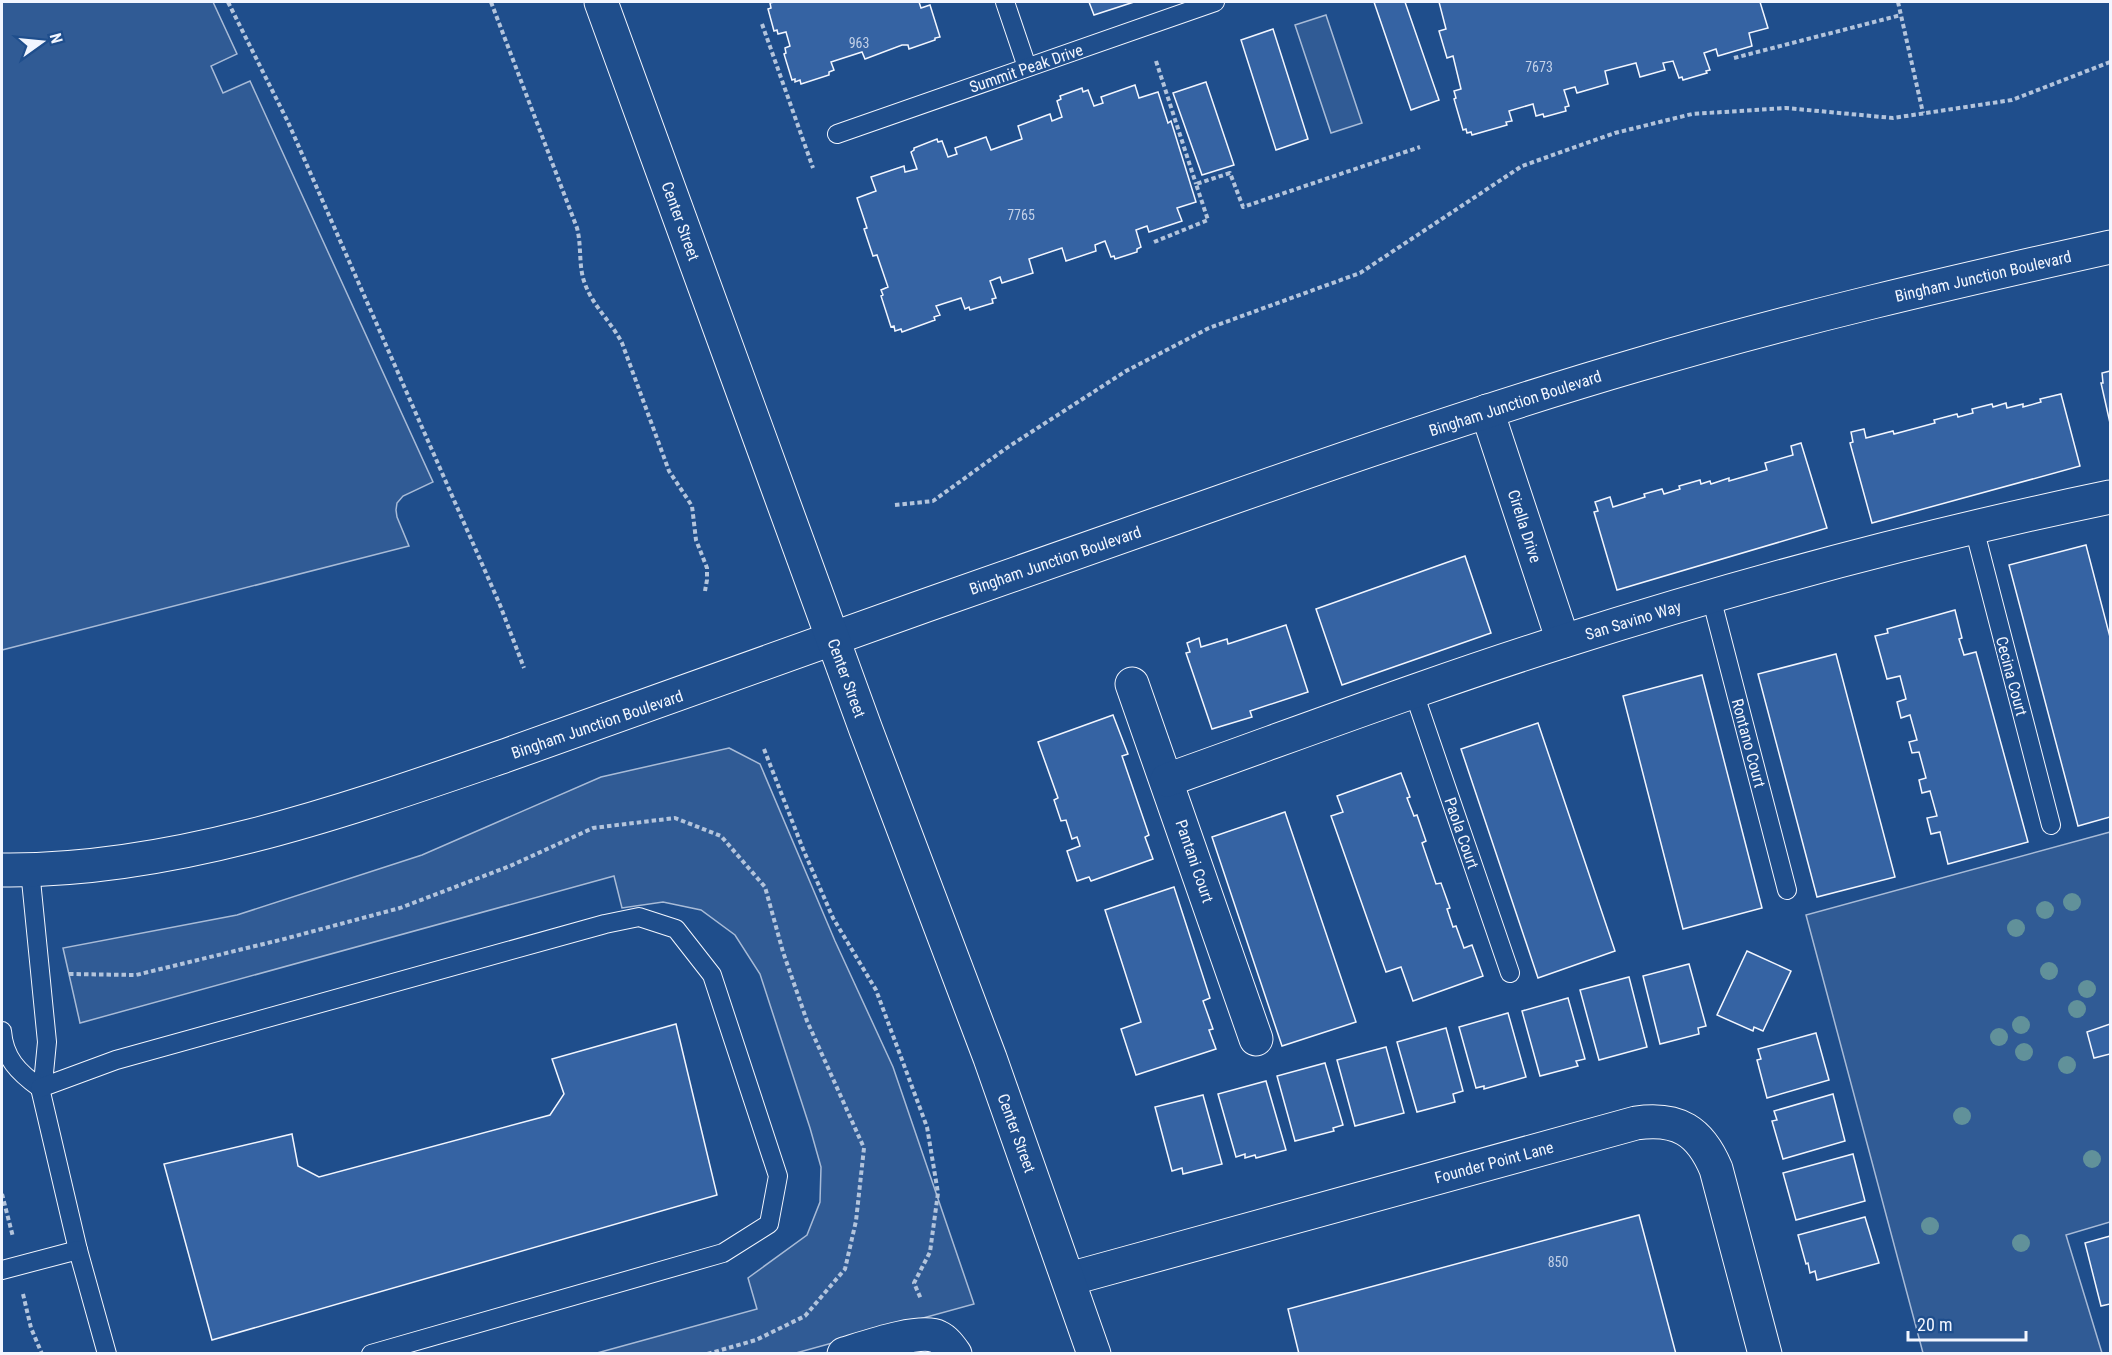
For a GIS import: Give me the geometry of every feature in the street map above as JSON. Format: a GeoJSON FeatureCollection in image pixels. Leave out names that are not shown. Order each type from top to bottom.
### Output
{"type":"FeatureCollection","features":[{"type":"Feature","properties":{"kind":"main road","name":"Center Street"},"geometry":{"type":"LineString","coordinates":[[601,2],[833,640],[986,1048],[1094,1353]]}},
{"type":"Feature","properties":{"kind":"main road","name":"Bingham Junction Boulevard"},"geometry":{"type":"LineString","coordinates":[[16,870],[105,864],[179,851],[258,834],[324,815],[452,774],[1302,473],[1487,411],[1637,365],[1788,323],[2110,247]]}},
{"type":"Feature","properties":{"kind":"main road","name":"Cirella Drive"},"geometry":{"type":"LineString","coordinates":[[1487,411],[1563,641]]}},
{"type":"Feature","properties":{"kind":"main road","name":"San Savino Way"},"geometry":{"type":"LineString","coordinates":[[1167,780],[1563,641],[1711,597],[1974,528],[2110,496]]}},
{"type":"Feature","properties":{"kind":"main road","name":"Pantani Court"},"geometry":{"type":"LineString","coordinates":[[1132,684],[1256,1039]]}},
{"type":"Feature","properties":{"kind":"main road","name":"Founder Point Lane"},"geometry":{"type":"LineString","coordinates":[[1069,1279],[1636,1122],[1660,1121],[1682,1127],[1694,1135],[1711,1156],[1766,1353]]}},
{"type":"Feature","properties":{"kind":"main road"},"geometry":{"type":"LineString","coordinates":[[844,1353],[914,1335],[945,1344]]}},
{"type":"Feature","properties":{"kind":"lane"},"geometry":{"type":"LineString","coordinates":[[1005,2],[1027,67]]}},
{"type":"Feature","properties":{"kind":"lane","name":"Summit Peak Drive"},"geometry":{"type":"LineString","coordinates":[[837,134],[1215,2]]}},
{"type":"Feature","properties":{"kind":"lane","name":"Cecina Court"},"geometry":{"type":"LineString","coordinates":[[1974,528],[2051,825]]}},
{"type":"Feature","properties":{"kind":"lane","name":"Rontano Court"},"geometry":{"type":"LineString","coordinates":[[1711,597],[1787,890]]}},
{"type":"Feature","properties":{"kind":"lane","name":"Paola Court"},"geometry":{"type":"LineString","coordinates":[[1414,693],[1510,973]]}},
{"type":"Feature","properties":{"kind":"lane"},"geometry":{"type":"LineString","coordinates":[[16,870],[47,1042],[46,1065],[40,1088],[78,1250],[107,1353]]}},
{"type":"Feature","properties":{"kind":"lane"},"geometry":{"type":"LineString","coordinates":[[40,1088],[116,1060],[604,924],[639,916],[676,929],[712,975],[778,1176],[769,1224],[723,1253],[371,1353]]}},
{"type":"Feature","properties":{"kind":"lane"},"geometry":{"type":"LineString","coordinates":[[2,1031],[3,1048],[14,1065],[25,1078],[40,1088]]}},
{"type":"Feature","properties":{"kind":"lane"},"geometry":{"type":"LineString","coordinates":[[2,1270],[78,1250]]}},
{"type":"Feature","properties":{"kind":"path"},"geometry":{"type":"LineString","coordinates":[[228,2],[288,122],[500,605],[525,668]]}},
{"type":"Feature","properties":{"kind":"path"},"geometry":{"type":"LineString","coordinates":[[490,2],[574,219],[579,237],[585,284],[622,343],[669,471],[692,506],[696,540],[707,568],[705,591]]}},
{"type":"Feature","properties":{"kind":"path"},"geometry":{"type":"LineString","coordinates":[[1898,2],[1923,113]]}},
{"type":"Feature","properties":{"kind":"path"},"geometry":{"type":"LineString","coordinates":[[1734,58],[1901,15]]}},
{"type":"Feature","properties":{"kind":"path"},"geometry":{"type":"LineString","coordinates":[[762,24],[813,168]]}},
{"type":"Feature","properties":{"kind":"path"},"geometry":{"type":"LineString","coordinates":[[1154,242],[1208,220],[1156,61]]}},
{"type":"Feature","properties":{"kind":"path"},"geometry":{"type":"LineString","coordinates":[[895,505],[933,501],[1008,447],[1126,371],[1209,328],[1360,273],[1522,166],[1615,133],[1692,114],[1786,108],[1893,118],[2012,100],[2110,62]]}},
{"type":"Feature","properties":{"kind":"path"},"geometry":{"type":"LineString","coordinates":[[1196,184],[1230,173],[1243,207],[1420,147]]}},
{"type":"Feature","properties":{"kind":"path"},"geometry":{"type":"LineString","coordinates":[[764,749],[833,918],[876,990],[927,1127],[938,1193],[930,1252],[914,1283],[945,1344]]}},
{"type":"Feature","properties":{"kind":"path"},"geometry":{"type":"LineString","coordinates":[[68,974],[136,975],[400,908],[510,866],[593,828],[675,818],[721,836],[765,887],[783,952],[807,1021],[864,1148],[856,1221],[844,1269],[805,1316],[756,1340],[707,1353]]}},
{"type":"Feature","properties":{"kind":"shaded area"},"geometry":{"type":"Polygon","coordinates":[[[2,2],[213,2],[237,54],[211,66],[223,93],[250,81],[433,482],[403,496],[397,503],[397,517],[409,546],[2,650],[2,2]]]}},
{"type":"Feature","properties":{"kind":"shaded area"},"geometry":{"type":"Polygon","coordinates":[[[1326,15],[1362,123],[1331,133],[1295,25],[1326,15]]]}},
{"type":"Feature","properties":{"kind":"shaded area"},"geometry":{"type":"Polygon","coordinates":[[[729,748],[760,764],[835,941],[893,1067],[974,1304],[796,1353],[597,1353],[757,1309],[748,1278],[807,1235],[820,1202],[821,1167],[760,974],[735,935],[701,910],[663,902],[622,908],[614,876],[80,1023],[63,948],[237,915],[422,855],[601,777],[729,748]]]}},
{"type":"Feature","properties":{"kind":"shaded area"},"geometry":{"type":"Polygon","coordinates":[[[2110,832],[2110,1222],[2066,1235],[2102,1353],[1923,1353],[1806,915],[2110,832]]]}},
{"type":"Feature","properties":{"kind":"building"},"geometry":{"type":"Polygon","coordinates":[[[919,2],[921,8],[930,5],[940,37],[909,49],[908,45],[902,45],[865,59],[862,52],[831,62],[834,70],[829,72],[829,75],[801,84],[800,80],[795,82],[795,79],[792,80],[784,54],[786,53],[785,48],[790,46],[786,32],[778,34],[777,30],[774,31],[768,9],[771,8],[770,3],[919,2]]]}},
{"type":"Feature","properties":{"kind":"building"},"geometry":{"type":"Polygon","coordinates":[[[1089,2],[1134,2],[1094,15],[1089,2]]]}},
{"type":"Feature","properties":{"kind":"building"},"geometry":{"type":"Polygon","coordinates":[[[1374,2],[1405,2],[1439,100],[1411,110],[1374,2]]]}},
{"type":"Feature","properties":{"kind":"building"},"geometry":{"type":"Polygon","coordinates":[[[1439,2],[1760,2],[1768,28],[1749,33],[1752,46],[1718,56],[1716,49],[1704,53],[1710,70],[1706,71],[1707,73],[1683,80],[1682,77],[1679,78],[1673,61],[1663,63],[1665,70],[1640,77],[1636,63],[1605,71],[1608,84],[1577,93],[1575,87],[1564,90],[1569,106],[1565,107],[1566,111],[1544,117],[1543,114],[1536,116],[1533,104],[1509,111],[1512,121],[1506,122],[1507,125],[1472,135],[1471,132],[1467,133],[1466,129],[1463,130],[1454,99],[1456,98],[1454,91],[1461,89],[1453,56],[1447,58],[1439,31],[1446,29],[1439,2]]]}},
{"type":"Feature","properties":{"kind":"building"},"geometry":{"type":"Polygon","coordinates":[[[1273,29],[1308,139],[1276,150],[1241,40],[1273,29]]]}},
{"type":"Feature","properties":{"kind":"building"},"geometry":{"type":"Polygon","coordinates":[[[1206,82],[1234,165],[1202,175],[1173,93],[1206,82]]]}},
{"type":"Feature","properties":{"kind":"building"},"geometry":{"type":"Polygon","coordinates":[[[1135,85],[1139,98],[1158,92],[1168,123],[1171,121],[1196,202],[1177,208],[1182,221],[1149,232],[1147,226],[1136,230],[1141,247],[1137,249],[1137,252],[1115,259],[1114,256],[1111,257],[1105,241],[1095,245],[1096,251],[1066,261],[1062,248],[1029,259],[1033,273],[1002,283],[1000,277],[990,281],[996,298],[992,299],[993,303],[970,310],[969,307],[965,309],[961,298],[936,306],[940,315],[934,317],[935,320],[902,332],[901,329],[895,331],[894,326],[891,327],[881,296],[883,295],[881,290],[888,287],[877,255],[873,256],[857,198],[876,191],[871,177],[904,166],[905,172],[917,169],[911,152],[914,148],[937,139],[938,142],[942,141],[948,157],[957,154],[955,148],[986,137],[991,150],[1022,139],[1018,126],[1050,114],[1052,121],[1062,117],[1057,101],[1061,99],[1060,96],[1082,88],[1083,92],[1088,90],[1094,106],[1103,103],[1101,97],[1135,85]]]}},
{"type":"Feature","properties":{"kind":"building"},"geometry":{"type":"Polygon","coordinates":[[[2110,371],[2110,423],[2101,383],[2103,383],[2102,373],[2110,371]]]}},
{"type":"Feature","properties":{"kind":"building"},"geometry":{"type":"Polygon","coordinates":[[[2061,394],[2080,466],[1872,523],[1850,443],[1853,442],[1851,432],[1864,429],[1866,438],[1893,431],[1894,434],[1935,423],[1934,420],[1957,414],[1958,417],[1973,413],[1972,409],[1992,404],[1993,407],[2006,403],[2007,408],[2023,404],[2023,407],[2041,402],[2040,399],[2061,394]]]}},
{"type":"Feature","properties":{"kind":"building"},"geometry":{"type":"Polygon","coordinates":[[[1801,443],[1827,528],[1617,590],[1594,512],[1598,511],[1595,502],[1610,497],[1613,507],[1645,497],[1644,494],[1662,489],[1664,494],[1680,489],[1679,486],[1700,480],[1701,484],[1710,481],[1711,484],[1729,478],[1729,481],[1767,470],[1765,463],[1793,455],[1791,446],[1801,443]]]}},
{"type":"Feature","properties":{"kind":"building"},"geometry":{"type":"Polygon","coordinates":[[[2086,545],[2110,637],[2110,817],[2078,826],[2009,565],[2086,545]]]}},
{"type":"Feature","properties":{"kind":"building"},"geometry":{"type":"Polygon","coordinates":[[[1465,556],[1491,633],[1342,685],[1316,609],[1465,556]]]}},
{"type":"Feature","properties":{"kind":"building"},"geometry":{"type":"Polygon","coordinates":[[[1955,610],[1964,655],[1976,652],[2028,842],[1948,864],[1940,832],[1931,834],[1927,818],[1937,816],[1930,791],[1922,793],[1919,780],[1926,778],[1919,752],[1912,753],[1909,742],[1917,740],[1910,715],[1901,718],[1897,702],[1906,699],[1900,676],[1887,679],[1875,636],[1888,633],[1887,629],[1955,610]]]}},
{"type":"Feature","properties":{"kind":"building"},"geometry":{"type":"Polygon","coordinates":[[[1286,625],[1308,692],[1250,711],[1252,717],[1212,729],[1186,653],[1190,652],[1187,643],[1199,638],[1201,647],[1227,639],[1228,644],[1286,625]]]}},
{"type":"Feature","properties":{"kind":"building"},"geometry":{"type":"Polygon","coordinates":[[[1836,654],[1895,877],[1817,897],[1758,674],[1836,654]]]}},
{"type":"Feature","properties":{"kind":"building"},"geometry":{"type":"Polygon","coordinates":[[[1702,675],[1762,908],[1683,929],[1623,696],[1702,675]]]}},
{"type":"Feature","properties":{"kind":"building"},"geometry":{"type":"Polygon","coordinates":[[[1113,715],[1128,754],[1122,756],[1149,835],[1145,837],[1153,859],[1091,881],[1089,877],[1077,881],[1067,851],[1080,846],[1077,837],[1072,839],[1066,820],[1061,821],[1054,800],[1058,798],[1038,742],[1113,715]]]}},
{"type":"Feature","properties":{"kind":"building"},"geometry":{"type":"Polygon","coordinates":[[[1538,723],[1615,951],[1538,978],[1461,749],[1538,723]]]}},
{"type":"Feature","properties":{"kind":"building"},"geometry":{"type":"Polygon","coordinates":[[[1401,773],[1410,797],[1407,798],[1414,816],[1417,815],[1426,841],[1422,843],[1436,884],[1441,883],[1450,908],[1447,909],[1453,927],[1456,926],[1464,948],[1472,945],[1483,976],[1413,1001],[1401,967],[1386,972],[1331,816],[1343,812],[1337,796],[1401,773]]]}},
{"type":"Feature","properties":{"kind":"building"},"geometry":{"type":"Polygon","coordinates":[[[1285,812],[1356,1022],[1282,1046],[1212,837],[1285,812]]]}},
{"type":"Feature","properties":{"kind":"building"},"geometry":{"type":"Polygon","coordinates":[[[1174,887],[1210,998],[1203,1001],[1213,1029],[1209,1030],[1216,1049],[1136,1075],[1121,1029],[1141,1022],[1105,910],[1174,887]]]}},
{"type":"Feature","properties":{"kind":"building"},"geometry":{"type":"Polygon","coordinates":[[[1747,951],[1791,971],[1763,1031],[1754,1027],[1753,1031],[1717,1015],[1747,951]]]}},
{"type":"Feature","properties":{"kind":"building"},"geometry":{"type":"Polygon","coordinates":[[[1689,964],[1706,1026],[1698,1028],[1699,1034],[1660,1044],[1643,976],[1689,964]]]}},
{"type":"Feature","properties":{"kind":"building"},"geometry":{"type":"Polygon","coordinates":[[[1629,977],[1647,1047],[1599,1060],[1580,990],[1629,977]]]}},
{"type":"Feature","properties":{"kind":"building"},"geometry":{"type":"Polygon","coordinates":[[[1568,998],[1585,1059],[1576,1061],[1578,1066],[1540,1076],[1522,1011],[1568,998]]]}},
{"type":"Feature","properties":{"kind":"building"},"geometry":{"type":"Polygon","coordinates":[[[1508,1013],[1526,1077],[1484,1089],[1484,1086],[1476,1088],[1459,1027],[1508,1013]]]}},
{"type":"Feature","properties":{"kind":"building"},"geometry":{"type":"Polygon","coordinates":[[[676,1024],[717,1195],[212,1340],[164,1164],[292,1134],[298,1166],[319,1177],[550,1115],[564,1094],[552,1059],[676,1024]]]}},
{"type":"Feature","properties":{"kind":"building"},"geometry":{"type":"Polygon","coordinates":[[[2110,1024],[2110,1054],[2094,1058],[2087,1032],[2110,1024]]]}},
{"type":"Feature","properties":{"kind":"building"},"geometry":{"type":"Polygon","coordinates":[[[1446,1028],[1463,1091],[1453,1094],[1455,1102],[1417,1112],[1397,1042],[1446,1028]]]}},
{"type":"Feature","properties":{"kind":"building"},"geometry":{"type":"Polygon","coordinates":[[[1816,1033],[1829,1080],[1767,1098],[1757,1060],[1761,1059],[1758,1049],[1816,1033]]]}},
{"type":"Feature","properties":{"kind":"building"},"geometry":{"type":"Polygon","coordinates":[[[1386,1047],[1404,1113],[1355,1126],[1337,1060],[1386,1047]]]}},
{"type":"Feature","properties":{"kind":"building"},"geometry":{"type":"Polygon","coordinates":[[[1325,1063],[1343,1125],[1333,1128],[1334,1131],[1295,1141],[1277,1076],[1325,1063]]]}},
{"type":"Feature","properties":{"kind":"building"},"geometry":{"type":"Polygon","coordinates":[[[1266,1081],[1286,1150],[1256,1158],[1255,1155],[1245,1158],[1245,1154],[1236,1157],[1218,1094],[1266,1081]]]}},
{"type":"Feature","properties":{"kind":"building"},"geometry":{"type":"Polygon","coordinates":[[[1833,1094],[1845,1141],[1783,1159],[1772,1121],[1777,1120],[1774,1111],[1833,1094]]]}},
{"type":"Feature","properties":{"kind":"building"},"geometry":{"type":"Polygon","coordinates":[[[1203,1095],[1222,1164],[1183,1174],[1182,1168],[1172,1171],[1155,1107],[1203,1095]]]}},
{"type":"Feature","properties":{"kind":"building"},"geometry":{"type":"Polygon","coordinates":[[[1853,1154],[1865,1201],[1796,1220],[1783,1173],[1853,1154]]]}},
{"type":"Feature","properties":{"kind":"building"},"geometry":{"type":"Polygon","coordinates":[[[1639,1215],[1676,1354],[1299,1354],[1288,1309],[1639,1215]]]}},
{"type":"Feature","properties":{"kind":"building"},"geometry":{"type":"Polygon","coordinates":[[[1865,1217],[1879,1263],[1817,1280],[1815,1271],[1810,1273],[1808,1263],[1806,1264],[1798,1235],[1865,1217]]]}},
{"type":"Feature","properties":{"kind":"building"},"geometry":{"type":"Polygon","coordinates":[[[2110,1236],[2110,1304],[2101,1306],[2085,1243],[2110,1236]]]}}]}
